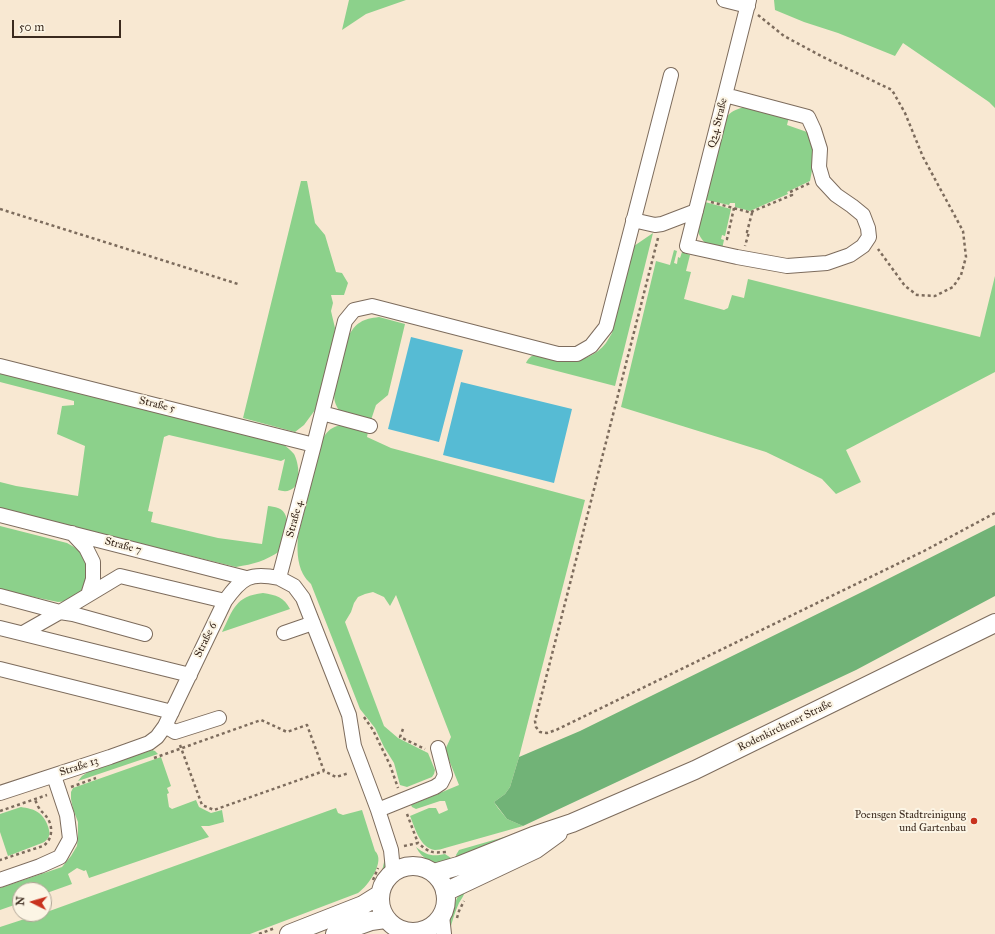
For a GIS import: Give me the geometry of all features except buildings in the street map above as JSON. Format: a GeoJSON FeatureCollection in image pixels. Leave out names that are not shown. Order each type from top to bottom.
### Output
{"type":"FeatureCollection","features":[{"type":"Feature","properties":{"kind":"main road","name":"Rodenkirchener Straße"},"geometry":{"type":"LineString","coordinates":[[434,873],[458,866],[533,836],[572,823],[695,770],[995,622]]}},
{"type":"Feature","properties":{"kind":"main road","name":"Rodenkirchener Straße"},"geometry":{"type":"LineString","coordinates":[[445,892],[536,848],[572,823]]}},
{"type":"Feature","properties":{"kind":"main road"},"geometry":{"type":"LineString","coordinates":[[285,930],[363,905],[376,888],[393,872],[406,866],[421,866],[434,873],[441,881],[445,892],[446,902],[442,916],[434,925],[418,933],[409,933],[396,928],[385,919],[380,908],[376,888]]}},
{"type":"Feature","properties":{"kind":"main road"},"geometry":{"type":"LineString","coordinates":[[335,934],[371,921],[385,919]]}},
{"type":"Feature","properties":{"kind":"street"},"geometry":{"type":"LineString","coordinates":[[724,0],[748,3]]}},
{"type":"Feature","properties":{"kind":"street","name":"Q24 Straße"},"geometry":{"type":"LineString","coordinates":[[742,258],[687,246],[748,3]]}},
{"type":"Feature","properties":{"kind":"street"},"geometry":{"type":"LineString","coordinates":[[671,74],[633,220],[655,225],[662,224],[697,205]]}},
{"type":"Feature","properties":{"kind":"street"},"geometry":{"type":"LineString","coordinates":[[725,95],[808,116],[820,149],[819,168],[823,182],[836,195],[863,215],[868,228],[869,237],[863,246],[850,256],[827,263],[787,266],[742,258]]}},
{"type":"Feature","properties":{"kind":"street","name":"Straße 4"},"geometry":{"type":"LineString","coordinates":[[279,578],[345,321],[354,310],[372,306],[558,354],[576,354],[591,346],[606,327],[633,220]]}},
{"type":"Feature","properties":{"kind":"street","name":"Straße 5"},"geometry":{"type":"LineString","coordinates":[[0,366],[314,445]]}},
{"type":"Feature","properties":{"kind":"street"},"geometry":{"type":"LineString","coordinates":[[322,413],[370,426]]}},
{"type":"Feature","properties":{"kind":"street","name":"Straße 7"},"geometry":{"type":"LineString","coordinates":[[0,515],[246,578]]}},
{"type":"Feature","properties":{"kind":"street"},"geometry":{"type":"LineString","coordinates":[[72,533],[86,548],[93,562],[93,579],[88,595]]}},
{"type":"Feature","properties":{"kind":"street"},"geometry":{"type":"LineString","coordinates":[[246,578],[260,575],[279,578],[294,586],[303,598],[349,714],[354,746],[378,810],[390,850],[393,872]]}},
{"type":"Feature","properties":{"kind":"street"},"geometry":{"type":"LineString","coordinates":[[23,634],[120,576],[225,601]]}},
{"type":"Feature","properties":{"kind":"street","name":"Straße 6"},"geometry":{"type":"LineString","coordinates":[[166,732],[172,712],[190,675],[204,658],[225,601],[234,588],[246,578]]}},
{"type":"Feature","properties":{"kind":"street"},"geometry":{"type":"LineString","coordinates":[[0,596],[145,634]]}},
{"type":"Feature","properties":{"kind":"street"},"geometry":{"type":"LineString","coordinates":[[284,633],[313,623]]}},
{"type":"Feature","properties":{"kind":"street"},"geometry":{"type":"LineString","coordinates":[[0,628],[190,675]]}},
{"type":"Feature","properties":{"kind":"street"},"geometry":{"type":"LineString","coordinates":[[0,669],[172,712]]}},
{"type":"Feature","properties":{"kind":"street","name":"Straße 13"},"geometry":{"type":"LineString","coordinates":[[0,793],[149,743],[166,732],[219,718]]}},
{"type":"Feature","properties":{"kind":"street"},"geometry":{"type":"LineString","coordinates":[[378,810],[435,787],[441,783],[445,775],[434,749]]}},
{"type":"Feature","properties":{"kind":"street"},"geometry":{"type":"LineString","coordinates":[[0,880],[40,866],[60,857],[70,839],[67,815],[54,776]]}},
{"type":"Feature","properties":{"kind":"street"},"geometry":{"type":"LineString","coordinates":[[442,916],[444,934]]}},
{"type":"Feature","properties":{"kind":"path"},"geometry":{"type":"LineString","coordinates":[[748,3],[784,36],[823,57],[892,90],[905,114],[923,157],[964,231],[966,257],[961,275],[953,287],[935,296],[917,295],[904,286],[869,237]]}},
{"type":"Feature","properties":{"kind":"path"},"geometry":{"type":"LineString","coordinates":[[697,205],[734,208],[751,212],[792,195],[790,192],[822,178]]}},
{"type":"Feature","properties":{"kind":"path"},"geometry":{"type":"LineString","coordinates":[[733,240],[727,239],[734,208]]}},
{"type":"Feature","properties":{"kind":"path"},"geometry":{"type":"LineString","coordinates":[[0,209],[238,284]]}},
{"type":"Feature","properties":{"kind":"path"},"geometry":{"type":"LineString","coordinates":[[742,258],[749,232],[747,232],[751,212]]}},
{"type":"Feature","properties":{"kind":"path"},"geometry":{"type":"LineString","coordinates":[[662,224],[535,720],[536,727],[540,732],[547,733],[563,727],[924,551],[995,513]]}},
{"type":"Feature","properties":{"kind":"path"},"geometry":{"type":"LineString","coordinates":[[739,242],[746,243]]}},
{"type":"Feature","properties":{"kind":"path"},"geometry":{"type":"LineString","coordinates":[[149,759],[261,720],[287,732],[308,725],[324,771],[336,777],[354,771]]}},
{"type":"Feature","properties":{"kind":"path"},"geometry":{"type":"LineString","coordinates":[[403,729],[400,737],[434,749]]}},
{"type":"Feature","properties":{"kind":"path"},"geometry":{"type":"LineString","coordinates":[[166,732],[181,748],[202,805],[214,810],[324,771]]}},
{"type":"Feature","properties":{"kind":"path"},"geometry":{"type":"LineString","coordinates":[[390,765],[418,843],[424,849],[432,853],[450,850]]}},
{"type":"Feature","properties":{"kind":"path"},"geometry":{"type":"LineString","coordinates":[[0,811],[97,778]]}},
{"type":"Feature","properties":{"kind":"path"},"geometry":{"type":"LineString","coordinates":[[0,860],[43,846],[47,843],[51,830],[49,821],[45,814],[39,809],[35,799]]}},
{"type":"Feature","properties":{"kind":"path"},"geometry":{"type":"LineString","coordinates":[[376,888],[381,854],[390,850],[418,843]]}},
{"type":"Feature","properties":{"kind":"path"},"geometry":{"type":"LineString","coordinates":[[259,934],[285,930]]}},
{"type":"Feature","properties":{"kind":"green space"},"geometry":{"type":"Polygon","coordinates":[[[349,0],[406,0],[366,14],[342,30],[349,0]]]}},
{"type":"Feature","properties":{"kind":"green space"},"geometry":{"type":"Polygon","coordinates":[[[774,0],[995,0],[995,108],[989,102],[903,43],[895,56],[775,10],[774,0]]]}},
{"type":"Feature","properties":{"kind":"green space"},"geometry":{"type":"Polygon","coordinates":[[[744,107],[789,117],[787,125],[807,132],[815,154],[810,181],[787,192],[788,194],[750,211],[735,207],[735,203],[730,203],[729,205],[706,200],[726,118],[734,111],[744,107]]]}},
{"type":"Feature","properties":{"kind":"green space"},"geometry":{"type":"Polygon","coordinates":[[[301,181],[307,181],[315,223],[325,235],[336,272],[342,273],[348,283],[344,295],[331,295],[333,303],[331,311],[335,328],[334,340],[315,410],[304,425],[295,432],[243,418],[301,181]]]}},
{"type":"Feature","properties":{"kind":"green space"},"geometry":{"type":"Polygon","coordinates":[[[705,202],[731,209],[725,236],[722,235],[721,239],[724,240],[722,249],[707,244],[699,233],[697,224],[705,202]]]}},
{"type":"Feature","properties":{"kind":"green space"},"geometry":{"type":"Polygon","coordinates":[[[653,233],[615,386],[526,363],[529,358],[535,355],[563,361],[576,361],[595,353],[606,343],[612,333],[634,246],[653,233]]]}},
{"type":"Feature","properties":{"kind":"green space"},"geometry":{"type":"Polygon","coordinates":[[[674,250],[677,251],[674,263],[677,264],[678,257],[680,258],[682,252],[690,255],[686,271],[691,272],[684,299],[724,310],[728,308],[732,295],[744,298],[748,279],[980,337],[995,276],[995,372],[846,450],[861,482],[836,494],[822,479],[766,452],[621,407],[656,261],[670,265],[674,250]]]}},
{"type":"Feature","properties":{"kind":"green space"},"geometry":{"type":"Polygon","coordinates":[[[379,317],[405,324],[388,395],[376,405],[371,420],[340,412],[335,401],[334,393],[348,337],[360,322],[379,317]]]}},
{"type":"Feature","properties":{"kind":"green space"},"geometry":{"type":"Polygon","coordinates":[[[0,372],[282,443],[294,454],[298,468],[298,479],[294,488],[286,491],[278,490],[285,459],[281,461],[169,435],[164,437],[148,511],[153,512],[151,522],[218,538],[262,544],[268,506],[272,506],[283,511],[287,521],[280,551],[259,562],[236,567],[0,509],[0,482],[78,496],[85,446],[57,434],[62,406],[74,405],[74,401],[0,382],[0,372]]]}},
{"type":"Feature","properties":{"kind":"green space"},"geometry":{"type":"Polygon","coordinates":[[[341,425],[368,432],[367,437],[391,448],[585,500],[510,787],[505,794],[494,802],[507,819],[523,826],[437,850],[425,846],[416,832],[410,816],[429,808],[436,808],[439,814],[448,810],[445,801],[440,801],[416,809],[411,805],[459,785],[445,750],[451,737],[396,595],[390,606],[384,597],[373,592],[358,597],[345,622],[384,726],[398,738],[428,753],[435,770],[432,777],[407,787],[400,785],[394,763],[375,728],[360,709],[311,584],[301,570],[298,555],[298,536],[323,438],[330,429],[341,425]]]}},
{"type":"Feature","properties":{"kind":"green space"},"geometry":{"type":"Polygon","coordinates":[[[995,525],[995,596],[856,670],[523,826],[507,819],[494,802],[505,794],[510,787],[519,757],[580,731],[995,525]]]}},
{"type":"Feature","properties":{"kind":"green space"},"geometry":{"type":"Polygon","coordinates":[[[0,526],[67,543],[79,551],[81,550],[87,560],[86,585],[79,594],[68,601],[58,602],[0,590],[0,526]]]}},
{"type":"Feature","properties":{"kind":"green space"},"geometry":{"type":"Polygon","coordinates":[[[263,593],[279,597],[288,605],[290,609],[222,632],[236,605],[246,597],[263,593]]]}},
{"type":"Feature","properties":{"kind":"green space"},"geometry":{"type":"Polygon","coordinates":[[[152,750],[158,754],[78,781],[88,772],[152,750]]]}},
{"type":"Feature","properties":{"kind":"green space"},"geometry":{"type":"Polygon","coordinates":[[[161,757],[171,786],[167,788],[169,793],[167,794],[169,807],[172,809],[196,800],[199,807],[211,813],[222,810],[224,822],[209,826],[201,826],[209,837],[89,878],[86,870],[84,871],[77,868],[68,874],[72,884],[52,891],[52,882],[18,882],[62,867],[77,846],[78,822],[71,799],[71,792],[73,788],[161,757]]]}},
{"type":"Feature","properties":{"kind":"green space"},"geometry":{"type":"Polygon","coordinates":[[[21,807],[33,810],[41,815],[48,827],[49,836],[43,843],[8,856],[0,832],[0,814],[21,807]]]}},
{"type":"Feature","properties":{"kind":"green space"},"geometry":{"type":"Polygon","coordinates":[[[336,808],[338,813],[343,815],[362,810],[375,851],[378,855],[377,867],[371,879],[358,893],[250,934],[0,934],[0,927],[15,922],[52,922],[52,910],[336,808]]]}},
{"type":"Feature","properties":{"kind":"green space"},"geometry":{"type":"Polygon","coordinates":[[[525,831],[459,863],[456,855],[459,850],[525,831]]]}},
{"type":"Feature","properties":{"kind":"green space"},"geometry":{"type":"Polygon","coordinates":[[[416,847],[429,855],[445,854],[451,858],[452,864],[431,862],[419,852],[416,847]]]}},
{"type":"Feature","properties":{"kind":"green space"},"geometry":{"type":"Polygon","coordinates":[[[385,858],[387,865],[375,890],[373,889],[382,871],[385,858]]]}},
{"type":"Feature","properties":{"kind":"green space"},"geometry":{"type":"Polygon","coordinates":[[[12,884],[12,906],[0,910],[0,888],[12,884]]]}},
{"type":"Feature","properties":{"kind":"green space"},"geometry":{"type":"Polygon","coordinates":[[[465,891],[456,910],[450,930],[449,919],[457,898],[465,891]]]}},
{"type":"Feature","properties":{"kind":"water"},"geometry":{"type":"Polygon","coordinates":[[[411,337],[463,350],[439,442],[388,429],[411,337]]]}},
{"type":"Feature","properties":{"kind":"water"},"geometry":{"type":"Polygon","coordinates":[[[461,382],[572,409],[554,483],[443,455],[461,382]]]}},
{"type":"Feature","properties":{"kind":"place","name":"Poensgen Stadtreinigung und Gartenbau"},"geometry":{"type":"Point","coordinates":[974,821]}}]}
